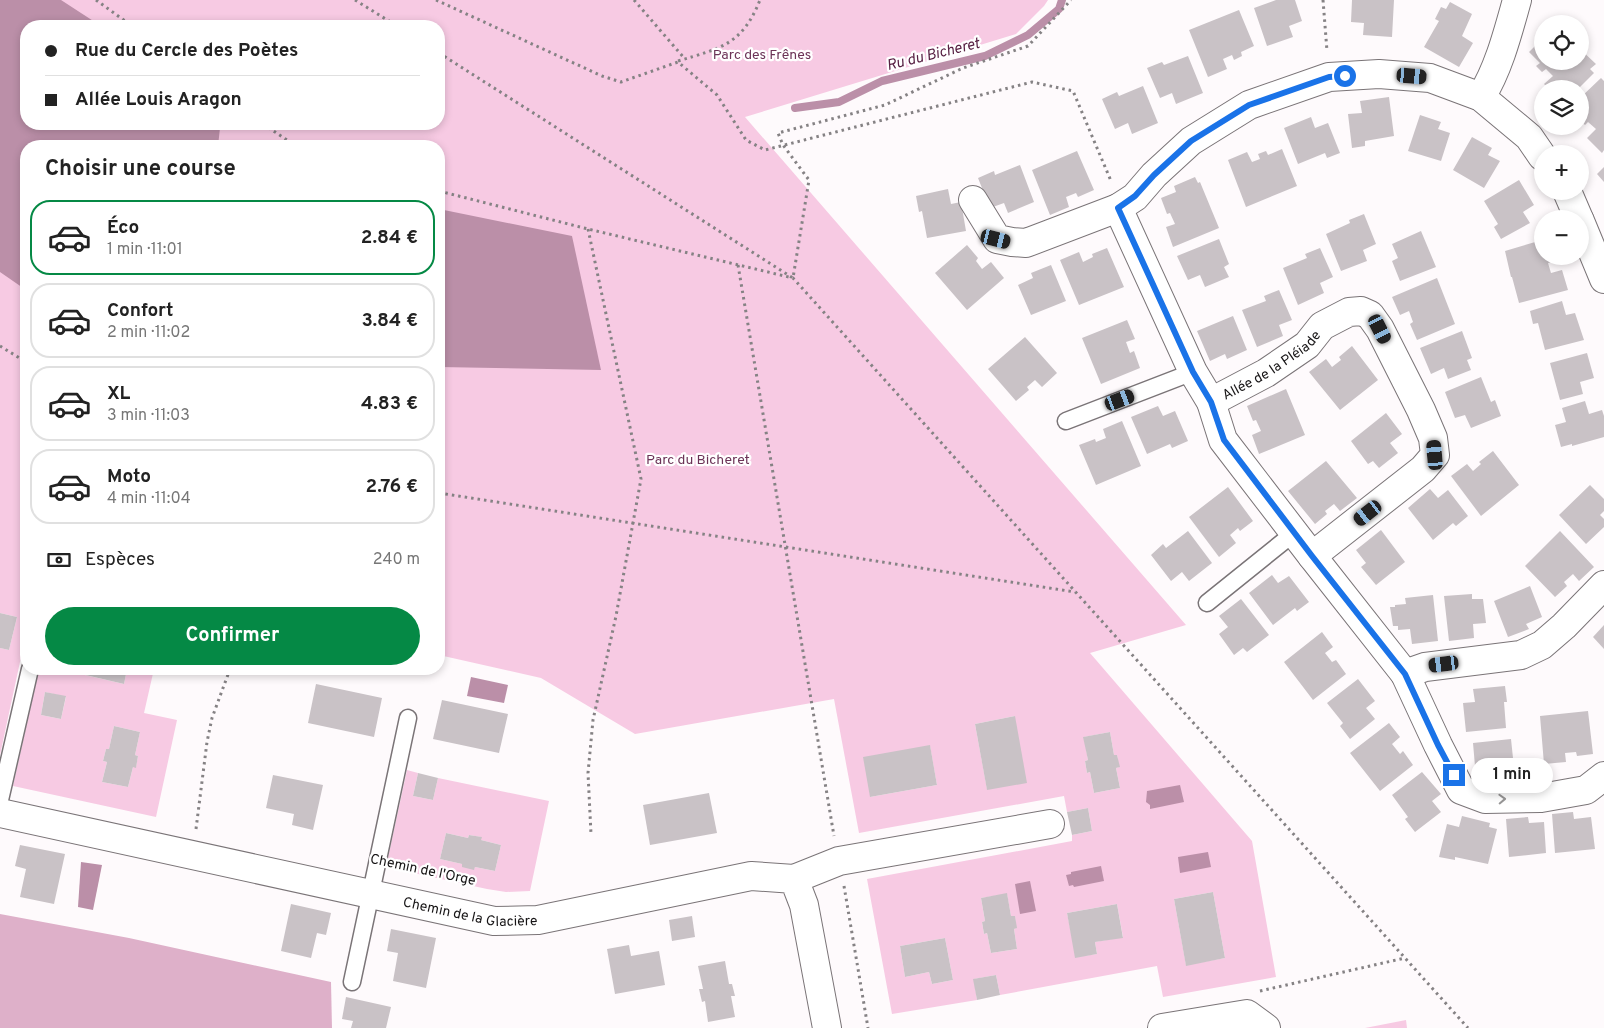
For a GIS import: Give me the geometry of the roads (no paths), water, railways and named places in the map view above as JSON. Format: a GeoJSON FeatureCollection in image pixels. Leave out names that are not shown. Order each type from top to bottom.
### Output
{"type":"FeatureCollection","features":[{"type":"Feature","properties":{"kind":"street"},"geometry":{"type":"LineString","coordinates":[[1481,97],[1489,84],[1511,23],[1517,0]]}},
{"type":"Feature","properties":{"kind":"street"},"geometry":{"type":"LineString","coordinates":[[973,200],[996,239],[1026,243],[1118,208],[1135,196],[1154,175],[1191,141],[1249,105],[1329,77],[1379,74],[1430,78],[1481,97],[1529,137],[1534,145]]}},
{"type":"Feature","properties":{"kind":"street"},"geometry":{"type":"LineString","coordinates":[[1118,208],[1193,372],[1211,402],[1224,440],[1294,533],[1405,674],[1461,790],[1485,799],[1541,798],[1586,790],[1604,776]]}},
{"type":"Feature","properties":{"kind":"street"},"geometry":{"type":"LineString","coordinates":[[1589,242],[1604,279]]}},
{"type":"Feature","properties":{"kind":"street","name":"Allée de la Pléiade"},"geometry":{"type":"LineString","coordinates":[[1211,402],[1273,368],[1307,345],[1322,326],[1349,312],[1361,311],[1370,315],[1380,329],[1424,417],[1433,438],[1435,455],[1424,469],[1312,556]]}},
{"type":"Feature","properties":{"kind":"street"},"geometry":{"type":"LineString","coordinates":[[1405,674],[1425,667],[1521,655],[1542,645],[1564,626],[1604,585]]}},
{"type":"Feature","properties":{"kind":"street","name":"Chemin de la Glacière"},"geometry":{"type":"LineString","coordinates":[[0,813],[494,921],[538,920],[752,876],[794,879]]}},
{"type":"Feature","properties":{"kind":"street"},"geometry":{"type":"LineString","coordinates":[[827,1028],[804,904],[794,879],[839,860],[1050,824]]}},
{"type":"Feature","properties":{"kind":"street"},"geometry":{"type":"LineString","coordinates":[[1162,1028],[1257,1021]]}},
{"type":"Feature","properties":{"kind":"lane"},"geometry":{"type":"LineString","coordinates":[[1066,421],[1193,372]]}},
{"type":"Feature","properties":{"kind":"lane"},"geometry":{"type":"LineString","coordinates":[[1207,603],[1294,533]]}},
{"type":"Feature","properties":{"kind":"lane"},"geometry":{"type":"LineString","coordinates":[[0,800],[29,675]]}},
{"type":"Feature","properties":{"kind":"lane"},"geometry":{"type":"LineString","coordinates":[[352,982],[408,718]]}},
{"type":"Feature","properties":{"kind":"waterway","name":"Ru du Bicheret"},"geometry":{"type":"LineString","coordinates":[[795,108],[839,102],[882,81],[985,56],[1028,35],[1059,9],[1062,0]]}},
{"type":"Feature","properties":{"kind":"park label","name":"Parc des Frênes"},"geometry":{"type":"Point","coordinates":[762,54]}},
{"type":"Feature","properties":{"kind":"park label","name":"Parc du Bicheret"},"geometry":{"type":"Point","coordinates":[698,459]}}]}
